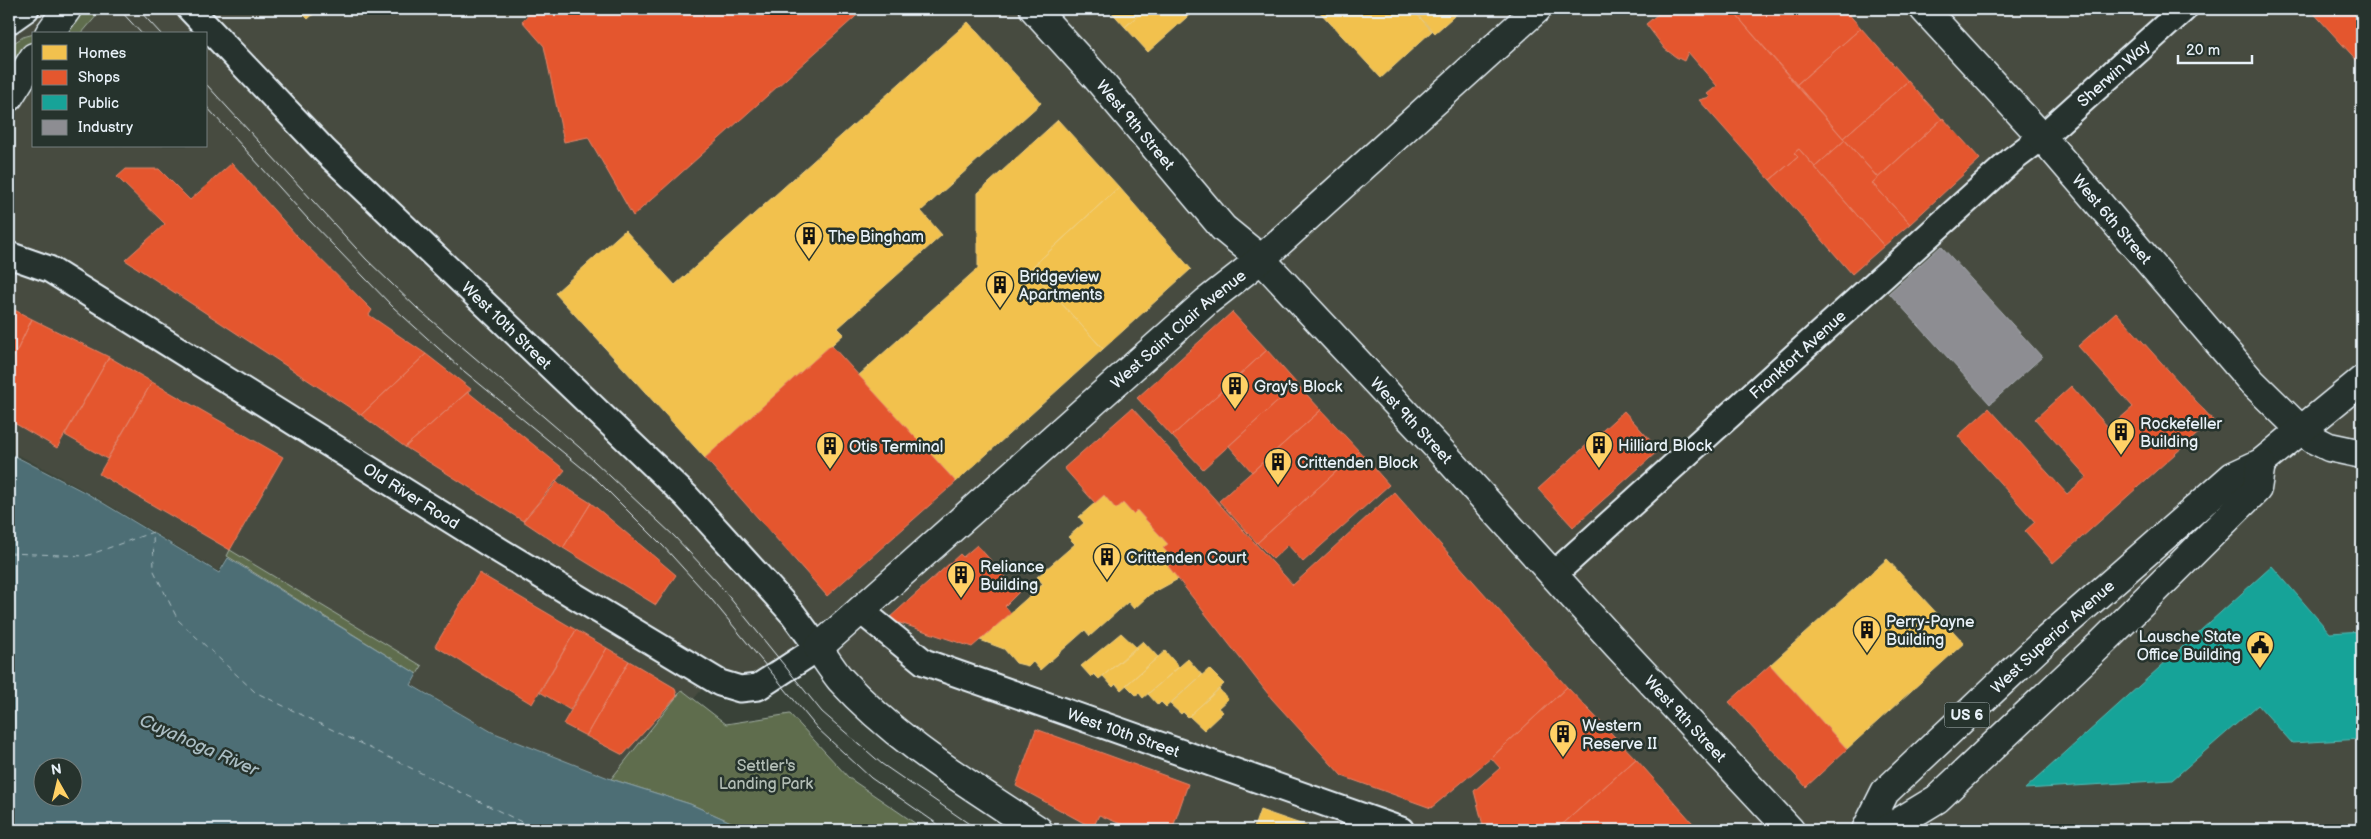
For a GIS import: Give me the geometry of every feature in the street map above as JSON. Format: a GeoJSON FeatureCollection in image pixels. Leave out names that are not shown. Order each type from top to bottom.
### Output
{"type":"FeatureCollection","features":[{"type":"Feature","properties":{"kind":"main road"},"geometry":{"type":"LineString","coordinates":[[50,32],[67,9]]}},
{"type":"Feature","properties":{"kind":"main road","name":"West 9th Street"},"geometry":{"type":"LineString","coordinates":[[1034,9],[1096,77],[1223,228],[1261,259],[1790,830]]}},
{"type":"Feature","properties":{"kind":"main road","name":"West Saint Clair Avenue"},"geometry":{"type":"LineString","coordinates":[[818,648],[1206,302],[1261,259],[1537,9]]}},
{"type":"Feature","properties":{"kind":"main road","name":"West 6th Street"},"geometry":{"type":"LineString","coordinates":[[1924,9],[2042,137],[2252,382],[2301,430],[2329,447],[2362,454]]}},
{"type":"Feature","properties":{"kind":"main road"},"geometry":{"type":"LineString","coordinates":[[9,97],[32,60]]}},
{"type":"Feature","properties":{"kind":"main road","name":"West Superior Avenue"},"geometry":{"type":"LineString","coordinates":[[1866,830],[1885,792],[2044,643],[2233,476],[2261,463],[2362,380]]}},
{"type":"Feature","properties":{"kind":"main road","name":"US 6"},"geometry":{"type":"LineString","coordinates":[[1886,830],[1937,799],[2101,644],[2257,489],[2261,463]]}},
{"type":"Feature","properties":{"kind":"main road"},"geometry":{"type":"LineString","coordinates":[[818,648],[839,677],[884,721],[925,754],[1038,830]]}},
{"type":"Feature","properties":{"kind":"street"},"geometry":{"type":"LineString","coordinates":[[9,21],[26,9]]}},
{"type":"Feature","properties":{"kind":"street","name":"West 10th Street"},"geometry":{"type":"LineString","coordinates":[[190,9],[325,151],[686,496],[794,614],[818,648]]}},
{"type":"Feature","properties":{"kind":"street","name":"Sherwin Way"},"geometry":{"type":"LineString","coordinates":[[2042,137],[2184,9]]}},
{"type":"Feature","properties":{"kind":"street","name":"Frankfort Avenue"},"geometry":{"type":"LineString","coordinates":[[1554,574],[2007,164],[2042,137]]}},
{"type":"Feature","properties":{"kind":"street","name":"Old River Road"},"geometry":{"type":"LineString","coordinates":[[9,255],[49,269],[502,552],[720,683],[740,689],[758,687],[818,648]]}},
{"type":"Feature","properties":{"kind":"street","name":"West 10th Street"},"geometry":{"type":"LineString","coordinates":[[860,610],[924,662],[1401,830]]}},
{"type":"Feature","properties":{"kind":"shaded area"},"geometry":{"type":"Polygon","coordinates":[[[9,9],[2362,9],[2362,830],[1038,830],[925,755],[818,648],[773,677],[712,678],[629,773],[611,779],[492,732],[411,684],[417,673],[228,556],[218,571],[89,493],[24,458],[9,452],[9,9]]]}},
{"type":"Feature","properties":{"kind":"green space"},"geometry":{"type":"Polygon","coordinates":[[[80,9],[93,9],[98,14],[83,32],[44,32],[58,29],[80,9]]]}},
{"type":"Feature","properties":{"kind":"green space"},"geometry":{"type":"Polygon","coordinates":[[[32,35],[32,43],[29,44],[9,65],[9,46],[23,37],[32,35]]]}},
{"type":"Feature","properties":{"kind":"green space"},"geometry":{"type":"Polygon","coordinates":[[[230,550],[422,666],[417,674],[227,556],[230,550]]]}},
{"type":"Feature","properties":{"kind":"green space","name":"Settler's Landing Park"},"geometry":{"type":"Polygon","coordinates":[[[682,690],[726,724],[790,714],[849,778],[925,830],[749,830],[690,804],[611,779],[682,690]]]}},
{"type":"Feature","properties":{"kind":"water","name":"Cuyahoga River"},"geometry":{"type":"Polygon","coordinates":[[[9,453],[88,494],[219,573],[228,558],[417,674],[411,685],[492,732],[611,779],[690,804],[749,830],[21,830],[9,825],[9,453]]]}},
{"type":"Feature","properties":{"kind":"building: Homes"},"geometry":{"type":"Polygon","coordinates":[[[298,9],[319,9],[308,19],[298,9]]]}},
{"type":"Feature","properties":{"kind":"building: Homes"},"geometry":{"type":"Polygon","coordinates":[[[1109,9],[1145,9],[1125,27],[1109,9]]]}},
{"type":"Feature","properties":{"kind":"building: Homes"},"geometry":{"type":"Polygon","coordinates":[[[1145,9],[1196,9],[1148,52],[1125,27],[1145,9]]]}},
{"type":"Feature","properties":{"kind":"building: Homes"},"geometry":{"type":"Polygon","coordinates":[[[1317,9],[1412,9],[1432,31],[1381,78],[1317,9]]]}},
{"type":"Feature","properties":{"kind":"building: Homes"},"geometry":{"type":"Polygon","coordinates":[[[1412,9],[1462,9],[1435,33],[1412,9]]]}},
{"type":"Feature","properties":{"kind":"building: Homes","name":"The Bingham"},"geometry":{"type":"Polygon","coordinates":[[[968,22],[1041,103],[921,211],[942,235],[838,328],[844,334],[705,458],[555,293],[625,230],[675,285],[968,22]]]}},
{"type":"Feature","properties":{"kind":"building: Homes","name":"Bridgeview Apartments"},"geometry":{"type":"Polygon","coordinates":[[[1058,120],[1119,187],[1030,269],[1103,349],[956,482],[858,376],[978,268],[978,193],[1058,120]]]}},
{"type":"Feature","properties":{"kind":"building: Homes"},"geometry":{"type":"Polygon","coordinates":[[[1119,187],[1191,269],[1103,349],[1030,269],[1119,187]]]}},
{"type":"Feature","properties":{"kind":"building: Homes","name":"Crittenden Court"},"geometry":{"type":"Polygon","coordinates":[[[1104,495],[1116,509],[1123,503],[1133,514],[1137,510],[1168,544],[1163,548],[1174,560],[1168,566],[1180,578],[1149,595],[1134,609],[1128,602],[1090,636],[1085,630],[1040,670],[1033,662],[1028,666],[1016,663],[1004,649],[980,640],[1043,584],[1037,577],[1075,544],[1068,537],[1084,523],[1079,517],[1104,495]]]}},
{"type":"Feature","properties":{"kind":"building: Homes","name":"Perry-Payne Building"},"geometry":{"type":"Polygon","coordinates":[[[1887,559],[1964,643],[1847,749],[1770,665],[1887,559]]]}},
{"type":"Feature","properties":{"kind":"building: Homes"},"geometry":{"type":"Polygon","coordinates":[[[1121,633],[1137,648],[1099,679],[1094,674],[1091,677],[1081,666],[1121,633]]]}},
{"type":"Feature","properties":{"kind":"building: Homes"},"geometry":{"type":"Polygon","coordinates":[[[1143,641],[1158,657],[1121,690],[1116,684],[1113,687],[1103,676],[1143,641]]]}},
{"type":"Feature","properties":{"kind":"building: Homes"},"geometry":{"type":"Polygon","coordinates":[[[1165,651],[1179,667],[1143,698],[1139,693],[1136,695],[1126,685],[1165,651]]]}},
{"type":"Feature","properties":{"kind":"building: Homes"},"geometry":{"type":"Polygon","coordinates":[[[1188,659],[1202,675],[1166,707],[1161,702],[1158,705],[1148,694],[1188,659]]]}},
{"type":"Feature","properties":{"kind":"building: Homes"},"geometry":{"type":"Polygon","coordinates":[[[1209,669],[1224,684],[1188,717],[1183,712],[1181,714],[1170,704],[1209,669]]]}},
{"type":"Feature","properties":{"kind":"building: Homes"},"geometry":{"type":"Polygon","coordinates":[[[1219,689],[1228,699],[1218,708],[1223,712],[1204,730],[1189,716],[1219,689]]]}},
{"type":"Feature","properties":{"kind":"building: Homes"},"geometry":{"type":"Polygon","coordinates":[[[1260,810],[1318,830],[1253,830],[1260,810]]]}},
{"type":"Feature","properties":{"kind":"building: Shops"},"geometry":{"type":"Polygon","coordinates":[[[535,9],[864,9],[633,216],[588,137],[564,142],[544,46],[522,21],[535,9]]]}},
{"type":"Feature","properties":{"kind":"building: Shops"},"geometry":{"type":"Polygon","coordinates":[[[1664,9],[1731,9],[1845,140],[1815,167],[1799,149],[1794,153],[1798,157],[1770,180],[1699,100],[1710,97],[1707,94],[1717,86],[1688,52],[1684,61],[1676,57],[1665,49],[1646,24],[1664,9]]]}},
{"type":"Feature","properties":{"kind":"building: Shops"},"geometry":{"type":"Polygon","coordinates":[[[1731,9],[1844,9],[1861,28],[1796,85],[1731,9]]]}},
{"type":"Feature","properties":{"kind":"building: Shops"},"geometry":{"type":"Polygon","coordinates":[[[2310,9],[2362,9],[2362,66],[2310,9]]]}},
{"type":"Feature","properties":{"kind":"building: Shops"},"geometry":{"type":"Polygon","coordinates":[[[1861,28],[1908,81],[1843,138],[1796,85],[1861,28]]]}},
{"type":"Feature","properties":{"kind":"building: Shops"},"geometry":{"type":"Polygon","coordinates":[[[1908,81],[1942,119],[1878,178],[1843,138],[1908,81]]]}},
{"type":"Feature","properties":{"kind":"building: Shops"},"geometry":{"type":"Polygon","coordinates":[[[1943,118],[1980,159],[1910,224],[1872,183],[1943,118]]]}},
{"type":"Feature","properties":{"kind":"building: Shops"},"geometry":{"type":"Polygon","coordinates":[[[1845,140],[1878,178],[1872,183],[1910,224],[1884,246],[1815,167],[1845,140]]]}},
{"type":"Feature","properties":{"kind":"building: Shops"},"geometry":{"type":"Polygon","coordinates":[[[1799,149],[1884,246],[1852,274],[1770,180],[1798,157],[1794,153],[1799,149]]]}},
{"type":"Feature","properties":{"kind":"building: Shops"},"geometry":{"type":"Polygon","coordinates":[[[232,163],[297,236],[372,310],[369,315],[426,354],[361,415],[125,260],[165,224],[117,177],[126,169],[159,169],[190,200],[232,163]]]}},
{"type":"Feature","properties":{"kind":"building: Shops"},"geometry":{"type":"Polygon","coordinates":[[[9,307],[32,319],[9,367],[9,307]]]}},
{"type":"Feature","properties":{"kind":"building: Shops"},"geometry":{"type":"Polygon","coordinates":[[[1232,312],[1267,350],[1172,436],[1137,398],[1232,312]]]}},
{"type":"Feature","properties":{"kind":"building: Shops","name":"Rockefeller Building"},"geometry":{"type":"Polygon","coordinates":[[[2116,312],[2213,420],[2053,563],[2025,531],[2035,522],[1958,436],[1989,408],[2067,494],[2087,477],[2035,419],[2071,386],[2109,428],[2133,407],[2078,346],[2116,312]]]}},
{"type":"Feature","properties":{"kind":"building: Shops"},"geometry":{"type":"Polygon","coordinates":[[[32,319],[109,357],[57,448],[9,420],[9,367],[32,319]]]}},
{"type":"Feature","properties":{"kind":"building: Shops","name":"Otis Terminal"},"geometry":{"type":"Polygon","coordinates":[[[831,345],[956,482],[827,596],[705,458],[831,345]]]}},
{"type":"Feature","properties":{"kind":"building: Shops","name":"Gray's Block"},"geometry":{"type":"Polygon","coordinates":[[[1267,350],[1297,384],[1203,469],[1172,436],[1267,350]]]}},
{"type":"Feature","properties":{"kind":"building: Shops"},"geometry":{"type":"Polygon","coordinates":[[[426,354],[471,389],[405,447],[361,415],[426,354]]]}},
{"type":"Feature","properties":{"kind":"building: Shops"},"geometry":{"type":"Polygon","coordinates":[[[109,357],[152,382],[107,459],[65,435],[109,357]]]}},
{"type":"Feature","properties":{"kind":"building: Shops"},"geometry":{"type":"Polygon","coordinates":[[[152,382],[283,457],[230,550],[99,474],[152,382]]]}},
{"type":"Feature","properties":{"kind":"building: Shops"},"geometry":{"type":"Polygon","coordinates":[[[1297,384],[1321,410],[1252,472],[1229,446],[1297,384]]]}},
{"type":"Feature","properties":{"kind":"building: Shops"},"geometry":{"type":"Polygon","coordinates":[[[468,392],[565,470],[523,521],[405,447],[468,392]]]}},
{"type":"Feature","properties":{"kind":"building: Shops"},"geometry":{"type":"Polygon","coordinates":[[[1132,408],[1293,585],[1394,492],[1567,687],[1491,758],[1431,808],[1342,776],[1272,699],[1168,566],[1174,560],[1163,548],[1168,544],[1137,510],[1133,514],[1123,503],[1116,509],[1104,495],[1095,503],[1064,468],[1132,408]]]}},
{"type":"Feature","properties":{"kind":"building: Shops","name":"Crittenden Block"},"geometry":{"type":"Polygon","coordinates":[[[1321,410],[1359,451],[1257,543],[1219,501],[1321,410]]]}},
{"type":"Feature","properties":{"kind":"building: Shops","name":"Hilliard Block"},"geometry":{"type":"Polygon","coordinates":[[[1624,411],[1659,450],[1573,527],[1538,489],[1624,411]]]}},
{"type":"Feature","properties":{"kind":"building: Shops"},"geometry":{"type":"Polygon","coordinates":[[[1359,451],[1389,485],[1303,562],[1288,545],[1273,559],[1257,543],[1359,451]]]}},
{"type":"Feature","properties":{"kind":"building: Shops"},"geometry":{"type":"Polygon","coordinates":[[[557,482],[591,503],[563,548],[523,521],[557,482]]]}},
{"type":"Feature","properties":{"kind":"building: Shops"},"geometry":{"type":"Polygon","coordinates":[[[591,503],[676,575],[656,605],[563,548],[591,503]]]}},
{"type":"Feature","properties":{"kind":"building: Shops","name":"Reliance Building"},"geometry":{"type":"Polygon","coordinates":[[[977,545],[1019,592],[1005,606],[1011,613],[972,647],[888,619],[960,554],[963,557],[977,545]]]}},
{"type":"Feature","properties":{"kind":"building: Shops"},"geometry":{"type":"Polygon","coordinates":[[[479,573],[576,630],[532,704],[435,646],[479,573]]]}},
{"type":"Feature","properties":{"kind":"building: Shops"},"geometry":{"type":"Polygon","coordinates":[[[576,630],[607,648],[570,710],[540,692],[576,630]]]}},
{"type":"Feature","properties":{"kind":"building: Shops"},"geometry":{"type":"Polygon","coordinates":[[[607,648],[629,661],[586,736],[563,724],[607,648]]]}},
{"type":"Feature","properties":{"kind":"building: Shops"},"geometry":{"type":"Polygon","coordinates":[[[629,661],[675,688],[677,696],[623,755],[586,736],[629,661]]]}},
{"type":"Feature","properties":{"kind":"building: Shops"},"geometry":{"type":"Polygon","coordinates":[[[1770,665],[1847,749],[1806,787],[1729,702],[1770,665]]]}},
{"type":"Feature","properties":{"kind":"building: Shops","name":"Western Reserve II"},"geometry":{"type":"Polygon","coordinates":[[[1567,687],[1636,759],[1556,830],[1484,829],[1474,791],[1500,768],[1491,758],[1567,687]]]}},
{"type":"Feature","properties":{"kind":"building: Shops"},"geometry":{"type":"Polygon","coordinates":[[[1036,729],[1188,784],[1172,830],[1135,830],[1099,815],[1093,828],[1016,786],[1036,729]]]}},
{"type":"Feature","properties":{"kind":"building: Shops"},"geometry":{"type":"Polygon","coordinates":[[[1636,759],[1699,830],[1556,830],[1636,759]]]}},
{"type":"Feature","properties":{"kind":"building: Public","name":"Lausche State Office Building"},"geometry":{"type":"Polygon","coordinates":[[[2272,566],[2330,633],[2362,631],[2362,739],[2292,743],[2258,705],[2172,780],[2025,789],[2272,566]]]}},
{"type":"Feature","properties":{"kind":"building: Industry"},"geometry":{"type":"Polygon","coordinates":[[[1941,246],[2042,357],[1990,404],[1889,293],[1941,246]]]}},
{"type":"Feature","properties":{"kind":"ferry route"},"geometry":{"type":"LineString","coordinates":[[9,553],[86,556],[153,532],[154,571],[178,620],[255,692],[538,830]]}},
{"type":"Feature","properties":{"kind":"tram line"},"geometry":{"type":"LineString","coordinates":[[119,9],[140,32]]}},
{"type":"Feature","properties":{"kind":"tram line"},"geometry":{"type":"LineString","coordinates":[[138,9],[159,32]]}},
{"type":"Feature","properties":{"kind":"tram line"},"geometry":{"type":"LineString","coordinates":[[208,86],[366,259],[418,309],[579,447],[674,536],[717,582],[822,712],[882,764],[978,830]]}},
{"type":"Feature","properties":{"kind":"tram line"},"geometry":{"type":"LineString","coordinates":[[208,108],[308,219],[393,307],[459,367],[598,481],[663,546],[712,600],[817,728],[871,778],[946,830]]}},
{"type":"Feature","properties":{"kind":"place","name":"The Bingham"},"geometry":{"type":"Point","coordinates":[809,260]}},
{"type":"Feature","properties":{"kind":"place","name":"Bridgeview Apartments"},"geometry":{"type":"Point","coordinates":[1000,309]}},
{"type":"Feature","properties":{"kind":"place","name":"Gray's Block"},"geometry":{"type":"Point","coordinates":[1235,410]}},
{"type":"Feature","properties":{"kind":"place","name":"Rockefeller Building"},"geometry":{"type":"Point","coordinates":[2121,456]}},
{"type":"Feature","properties":{"kind":"place","name":"Hilliard Block"},"geometry":{"type":"Point","coordinates":[1599,469]}},
{"type":"Feature","properties":{"kind":"place","name":"Otis Terminal"},"geometry":{"type":"Point","coordinates":[830,470]}},
{"type":"Feature","properties":{"kind":"place","name":"Crittenden Block"},"geometry":{"type":"Point","coordinates":[1278,486]}},
{"type":"Feature","properties":{"kind":"place","name":"Crittenden Court"},"geometry":{"type":"Point","coordinates":[1107,581]}},
{"type":"Feature","properties":{"kind":"place","name":"Reliance Building"},"geometry":{"type":"Point","coordinates":[961,599]}},
{"type":"Feature","properties":{"kind":"place","name":"Perry-Payne Building"},"geometry":{"type":"Point","coordinates":[1867,654]}},
{"type":"Feature","properties":{"kind":"place","name":"Lausche State Office Building"},"geometry":{"type":"Point","coordinates":[2260,669]}},
{"type":"Feature","properties":{"kind":"place","name":"Western Reserve II"},"geometry":{"type":"Point","coordinates":[1563,758]}}]}
